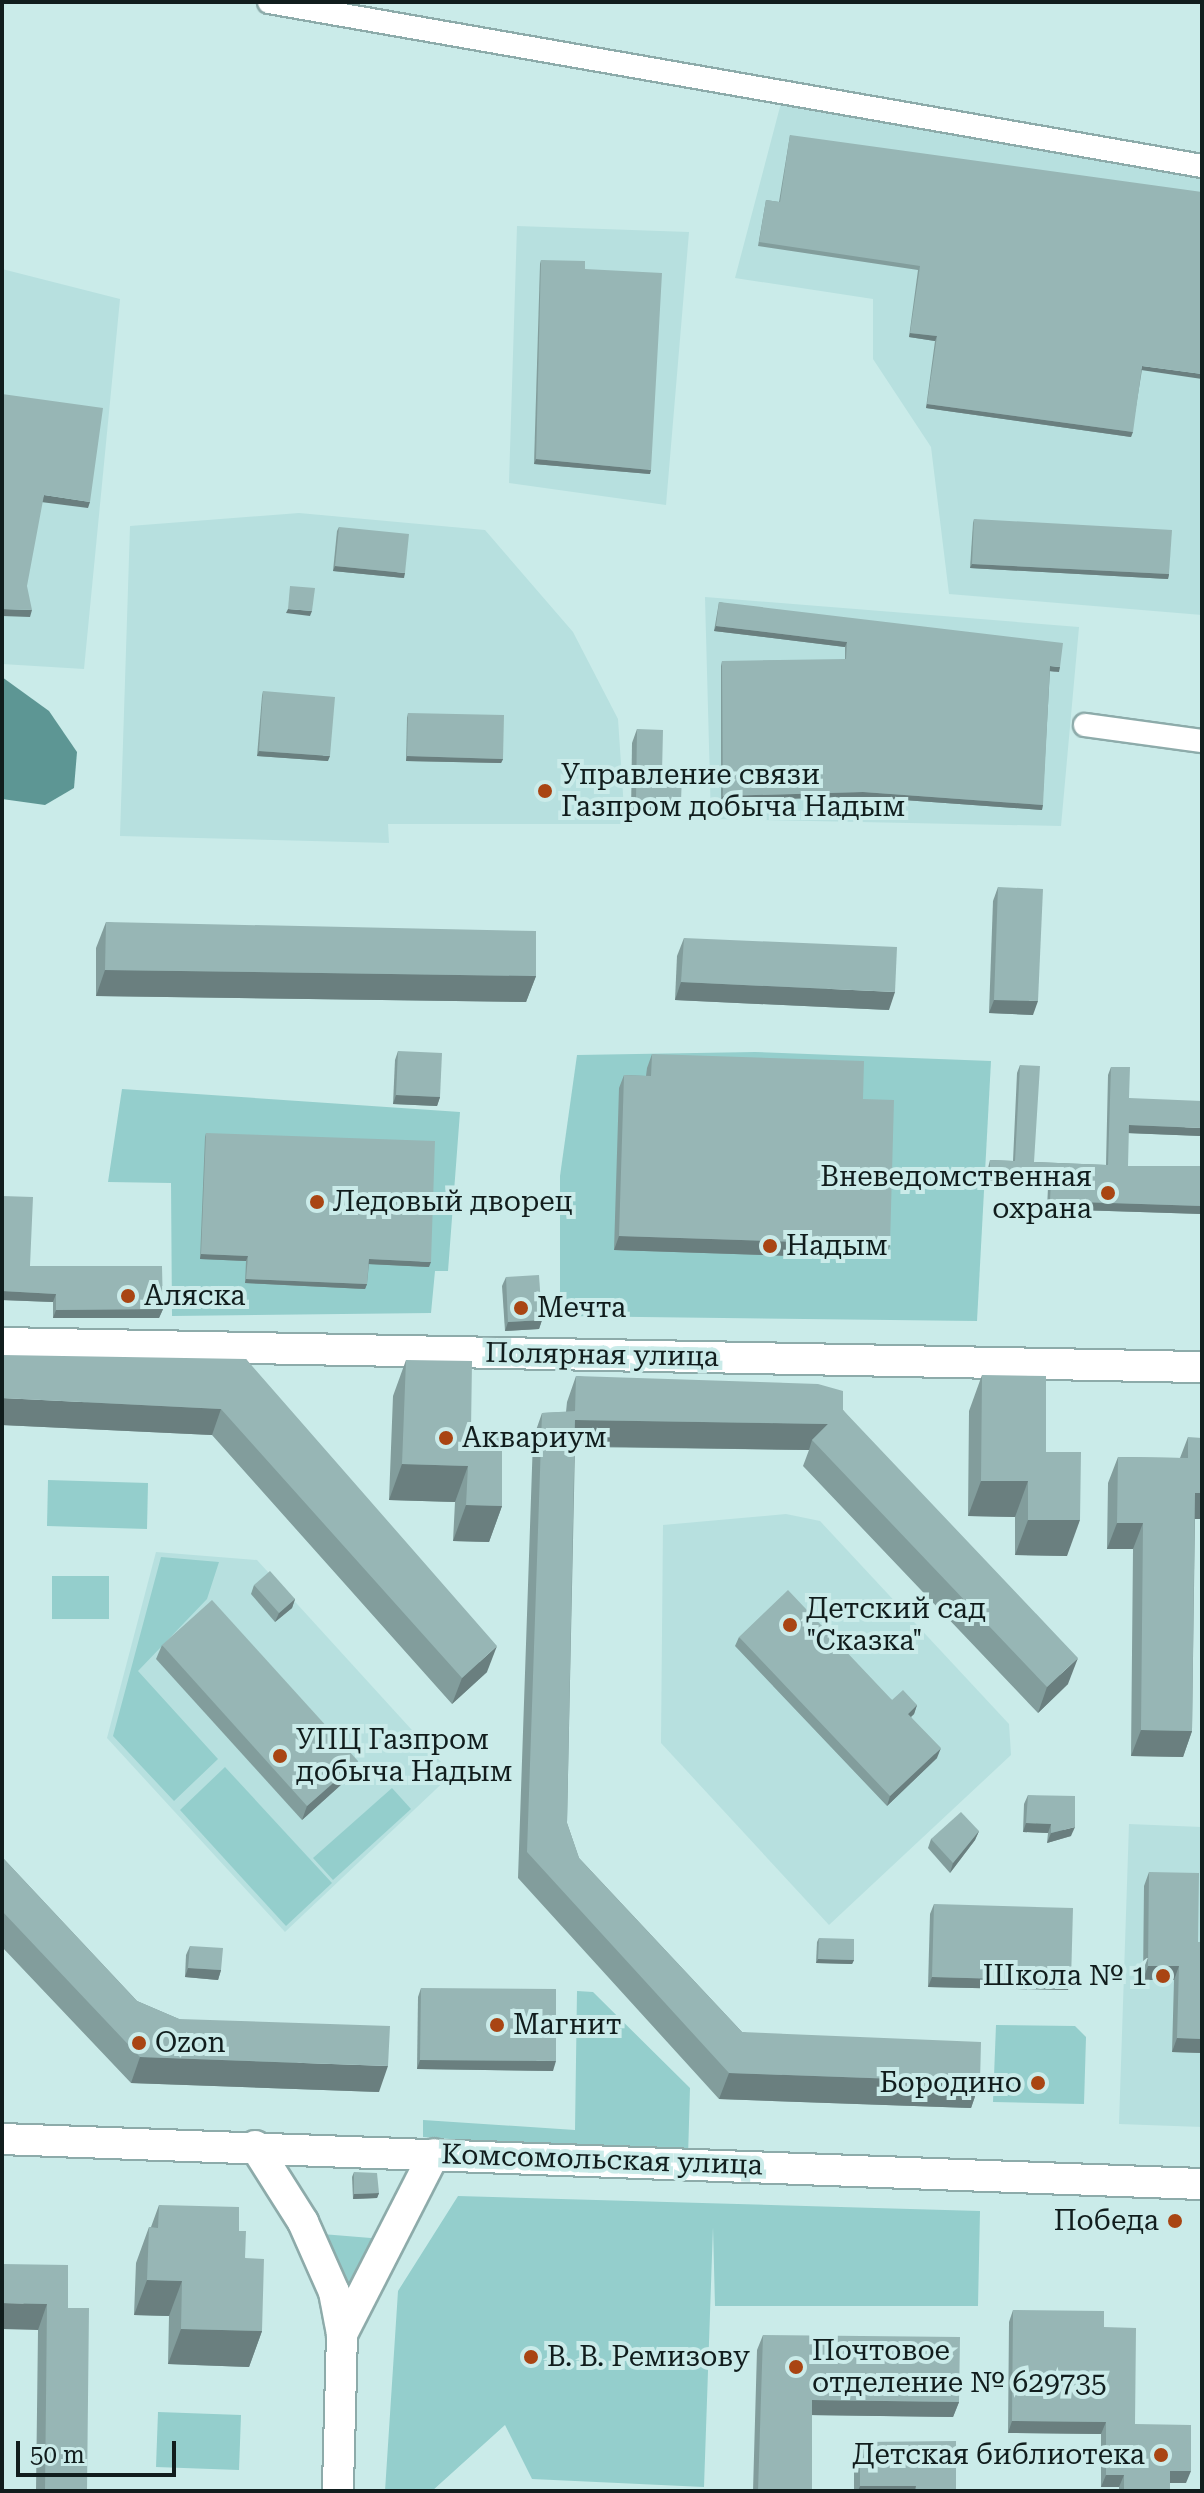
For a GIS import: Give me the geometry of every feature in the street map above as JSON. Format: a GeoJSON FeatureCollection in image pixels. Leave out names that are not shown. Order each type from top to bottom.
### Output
{"type":"FeatureCollection","features":[{"type":"Feature","properties":{"kind":"street"},"geometry":{"type":"LineString","coordinates":[[269,2],[1202,166]]}},
{"type":"Feature","properties":{"kind":"street"},"geometry":{"type":"LineString","coordinates":[[1085,725],[1202,741]]}},
{"type":"Feature","properties":{"kind":"street","name":"Полярная улица"},"geometry":{"type":"LineString","coordinates":[[2,1343],[1202,1367]]}},
{"type":"Feature","properties":{"kind":"street","name":"Комсомольская улица"},"geometry":{"type":"LineString","coordinates":[[2,2139],[255,2146],[1202,2184]]}},
{"type":"Feature","properties":{"kind":"street"},"geometry":{"type":"LineString","coordinates":[[255,2146],[319,2255],[342,2334],[338,2491]]}},
{"type":"Feature","properties":{"kind":"street"},"geometry":{"type":"LineString","coordinates":[[342,2334],[434,2154]]}},
{"type":"Feature","properties":{"kind":"shaded area"},"geometry":{"type":"Polygon","coordinates":[[[781,103],[1202,179],[1202,615],[949,594],[931,447],[873,359],[873,299],[735,278],[781,103]]]}},
{"type":"Feature","properties":{"kind":"shaded area"},"geometry":{"type":"Polygon","coordinates":[[[517,226],[689,232],[666,505],[509,483],[517,226]]]}},
{"type":"Feature","properties":{"kind":"shaded area"},"geometry":{"type":"Polygon","coordinates":[[[2,269],[120,299],[84,669],[2,664],[2,269]]]}},
{"type":"Feature","properties":{"kind":"shaded area"},"geometry":{"type":"Polygon","coordinates":[[[299,513],[485,530],[573,632],[618,719],[625,824],[388,824],[389,843],[120,836],[130,526],[299,513]]]}},
{"type":"Feature","properties":{"kind":"shaded area"},"geometry":{"type":"Polygon","coordinates":[[[705,597],[1079,627],[1061,826],[711,819],[705,597]]]}},
{"type":"Feature","properties":{"kind":"shaded area"},"geometry":{"type":"Polygon","coordinates":[[[2,677],[49,711],[77,752],[74,788],[45,805],[2,799],[2,677]]]}},
{"type":"Feature","properties":{"kind":"shaded area","name":"Надым"},"geometry":{"type":"Polygon","coordinates":[[[755,1052],[991,1061],[977,1321],[560,1316],[560,1176],[577,1055],[755,1052]]]}},
{"type":"Feature","properties":{"kind":"shaded area"},"geometry":{"type":"Polygon","coordinates":[[[122,1089],[460,1112],[448,1271],[435,1271],[431,1313],[172,1316],[171,1183],[108,1182],[122,1089]]]}},
{"type":"Feature","properties":{"kind":"shaded area"},"geometry":{"type":"Polygon","coordinates":[[[48,1480],[148,1483],[147,1529],[47,1526],[48,1480]]]}},
{"type":"Feature","properties":{"kind":"shaded area","name":"Детский сад \"Сказка\""},"geometry":{"type":"Polygon","coordinates":[[[786,1514],[820,1521],[1009,1724],[1011,1755],[829,1925],[661,1743],[663,1525],[786,1514]]]}},
{"type":"Feature","properties":{"kind":"shaded area","name":"УПЦ Газпром добыча Надым"},"geometry":{"type":"Polygon","coordinates":[[[156,1552],[257,1560],[452,1774],[285,1932],[107,1738],[156,1552]]]}},
{"type":"Feature","properties":{"kind":"shaded area"},"geometry":{"type":"Polygon","coordinates":[[[161,1557],[219,1562],[207,1599],[138,1671],[218,1759],[174,1801],[113,1736],[161,1557]]]}},
{"type":"Feature","properties":{"kind":"shaded area"},"geometry":{"type":"Polygon","coordinates":[[[52,1576],[109,1576],[109,1619],[52,1619],[52,1576]]]}},
{"type":"Feature","properties":{"kind":"shaded area"},"geometry":{"type":"Polygon","coordinates":[[[225,1767],[332,1883],[286,1926],[180,1810],[225,1767]]]}},
{"type":"Feature","properties":{"kind":"shaded area"},"geometry":{"type":"Polygon","coordinates":[[[392,1788],[411,1809],[333,1880],[313,1858],[392,1788]]]}},
{"type":"Feature","properties":{"kind":"shaded area","name":"Школа № 1"},"geometry":{"type":"Polygon","coordinates":[[[1129,1824],[1202,1827],[1202,2127],[1119,2124],[1129,1824]]]}},
{"type":"Feature","properties":{"kind":"shaded area"},"geometry":{"type":"Polygon","coordinates":[[[577,1991],[593,1992],[690,2088],[688,2157],[423,2137],[423,2120],[575,2130],[577,1991]]]}},
{"type":"Feature","properties":{"kind":"shaded area"},"geometry":{"type":"Polygon","coordinates":[[[996,2025],[1075,2026],[1086,2037],[1084,2104],[993,2102],[996,2025]]]}},
{"type":"Feature","properties":{"kind":"shaded area"},"geometry":{"type":"Polygon","coordinates":[[[458,2196],[980,2211],[978,2306],[715,2306],[713,2227],[704,2487],[532,2479],[505,2425],[432,2491],[385,2491],[398,2291],[458,2196]]]}},
{"type":"Feature","properties":{"kind":"shaded area"},"geometry":{"type":"Polygon","coordinates":[[[322,2234],[383,2239],[353,2296],[322,2234]]]}},
{"type":"Feature","properties":{"kind":"shaded area"},"geometry":{"type":"Polygon","coordinates":[[[158,2412],[241,2415],[239,2470],[156,2467],[158,2412]]]}},
{"type":"Feature","properties":{"kind":"building"},"geometry":{"type":"Polygon","coordinates":[[[790,135],[1202,192],[1202,374],[1142,366],[1133,432],[927,404],[937,336],[910,333],[920,266],[759,242],[766,200],[780,202],[790,135]]]}},
{"type":"Feature","properties":{"kind":"building"},"geometry":{"type":"Polygon","coordinates":[[[541,260],[585,261],[585,269],[662,273],[651,470],[536,459],[541,260]]]}},
{"type":"Feature","properties":{"kind":"building"},"geometry":{"type":"Polygon","coordinates":[[[2,394],[103,408],[90,502],[44,495],[27,586],[32,610],[2,609],[2,394]]]}},
{"type":"Feature","properties":{"kind":"building"},"geometry":{"type":"Polygon","coordinates":[[[974,519],[1172,530],[1169,574],[972,564],[974,519]]]}},
{"type":"Feature","properties":{"kind":"building"},"geometry":{"type":"Polygon","coordinates":[[[339,527],[409,534],[405,573],[335,566],[339,527]]]}},
{"type":"Feature","properties":{"kind":"building"},"geometry":{"type":"Polygon","coordinates":[[[290,586],[315,588],[312,611],[288,609],[290,586]]]}},
{"type":"Feature","properties":{"kind":"building"},"geometry":{"type":"Polygon","coordinates":[[[719,602],[1063,643],[1060,667],[1050,666],[1043,805],[863,792],[723,796],[722,661],[846,659],[847,642],[716,626],[719,602]]]}},
{"type":"Feature","properties":{"kind":"building"},"geometry":{"type":"Polygon","coordinates":[[[263,691],[335,697],[330,756],[259,751],[263,691]]]}},
{"type":"Feature","properties":{"kind":"building"},"geometry":{"type":"Polygon","coordinates":[[[408,713],[504,715],[503,759],[407,756],[408,713]]]}},
{"type":"Feature","properties":{"kind":"building"},"geometry":{"type":"Polygon","coordinates":[[[637,729],[663,730],[662,773],[682,773],[681,802],[636,801],[637,729]]]}},
{"type":"Feature","properties":{"kind":"building"},"geometry":{"type":"Polygon","coordinates":[[[998,887],[1043,889],[1038,1001],[994,1000],[998,887]]]}},
{"type":"Feature","properties":{"kind":"building"},"geometry":{"type":"Polygon","coordinates":[[[106,922],[536,931],[536,976],[105,970],[106,922]]]}},
{"type":"Feature","properties":{"kind":"building"},"geometry":{"type":"Polygon","coordinates":[[[684,938],[897,947],[895,992],[681,982],[684,938]]]}},
{"type":"Feature","properties":{"kind":"building"},"geometry":{"type":"Polygon","coordinates":[[[398,1051],[442,1053],[440,1097],[396,1095],[398,1051]]]}},
{"type":"Feature","properties":{"kind":"building"},"geometry":{"type":"Polygon","coordinates":[[[652,1054],[864,1061],[863,1099],[894,1100],[890,1245],[619,1236],[624,1075],[651,1076],[652,1054]]]}},
{"type":"Feature","properties":{"kind":"building"},"geometry":{"type":"Polygon","coordinates":[[[1020,1065],[1040,1066],[1034,1162],[1108,1165],[1111,1067],[1130,1067],[1129,1098],[1202,1101],[1202,1128],[1129,1125],[1128,1166],[1202,1166],[1202,1206],[1050,1201],[1051,1179],[990,1175],[990,1160],[1015,1161],[1020,1065]]]}},
{"type":"Feature","properties":{"kind":"building","name":"Ледовый дворец"},"geometry":{"type":"Polygon","coordinates":[[[206,1133],[435,1141],[431,1262],[369,1259],[367,1284],[246,1279],[248,1256],[201,1254],[206,1133]]]}},
{"type":"Feature","properties":{"kind":"building"},"geometry":{"type":"Polygon","coordinates":[[[2,1196],[33,1197],[30,1266],[162,1266],[163,1309],[56,1310],[56,1294],[2,1291],[2,1196]]]}},
{"type":"Feature","properties":{"kind":"building","name":"Мечта"},"geometry":{"type":"Polygon","coordinates":[[[539,1275],[542,1320],[508,1322],[506,1277],[539,1275]]]}},
{"type":"Feature","properties":{"kind":"building"},"geometry":{"type":"Polygon","coordinates":[[[2,1355],[246,1359],[497,1646],[462,1678],[221,1409],[2,1398],[2,1355]]]}},
{"type":"Feature","properties":{"kind":"building"},"geometry":{"type":"Polygon","coordinates":[[[406,1360],[472,1361],[471,1430],[502,1431],[502,1506],[466,1505],[468,1466],[402,1464],[406,1360]]]}},
{"type":"Feature","properties":{"kind":"building"},"geometry":{"type":"Polygon","coordinates":[[[982,1375],[1046,1376],[1046,1452],[1081,1452],[1080,1520],[1028,1520],[1028,1481],[981,1481],[982,1375]]]}},
{"type":"Feature","properties":{"kind":"building"},"geometry":{"type":"Polygon","coordinates":[[[576,1376],[818,1384],[843,1391],[843,1410],[1078,1658],[1047,1687],[812,1440],[828,1424],[575,1420],[567,1823],[579,1858],[742,2032],[981,2042],[980,2082],[729,2073],[527,1852],[542,1413],[575,1411],[576,1376]]]}},
{"type":"Feature","properties":{"kind":"building"},"geometry":{"type":"Polygon","coordinates":[[[1188,1437],[1202,1438],[1202,1493],[1195,1493],[1192,1731],[1141,1730],[1143,1523],[1117,1523],[1118,1457],[1188,1458],[1188,1437]]]}},
{"type":"Feature","properties":{"kind":"building"},"geometry":{"type":"Polygon","coordinates":[[[270,1571],[295,1599],[279,1613],[254,1585],[270,1571]]]}},
{"type":"Feature","properties":{"kind":"building"},"geometry":{"type":"Polygon","coordinates":[[[788,1590],[892,1700],[903,1690],[917,1705],[908,1714],[941,1748],[890,1796],[739,1637],[788,1590]]]}},
{"type":"Feature","properties":{"kind":"building"},"geometry":{"type":"Polygon","coordinates":[[[212,1600],[358,1761],[307,1806],[162,1645],[212,1600]]]}},
{"type":"Feature","properties":{"kind":"building"},"geometry":{"type":"Polygon","coordinates":[[[1028,1795],[1075,1796],[1075,1827],[1051,1833],[1051,1824],[1026,1823],[1028,1795]]]}},
{"type":"Feature","properties":{"kind":"building"},"geometry":{"type":"Polygon","coordinates":[[[961,1812],[979,1831],[953,1863],[931,1839],[961,1812]]]}},
{"type":"Feature","properties":{"kind":"building"},"geometry":{"type":"Polygon","coordinates":[[[2,1857],[137,2001],[179,2019],[390,2026],[388,2066],[140,2057],[2,1911],[2,1857]]]}},
{"type":"Feature","properties":{"kind":"building"},"geometry":{"type":"Polygon","coordinates":[[[1149,1872],[1199,1873],[1202,2039],[1177,2038],[1179,1966],[1148,1966],[1149,1872]]]}},
{"type":"Feature","properties":{"kind":"building"},"geometry":{"type":"Polygon","coordinates":[[[934,1904],[1073,1908],[1071,1981],[932,1977],[934,1904]]]}},
{"type":"Feature","properties":{"kind":"building"},"geometry":{"type":"Polygon","coordinates":[[[819,1938],[854,1939],[854,1960],[818,1959],[819,1938]]]}},
{"type":"Feature","properties":{"kind":"building"},"geometry":{"type":"Polygon","coordinates":[[[190,1946],[223,1948],[221,1970],[188,1968],[190,1946]]]}},
{"type":"Feature","properties":{"kind":"building"},"geometry":{"type":"Polygon","coordinates":[[[421,1988],[556,1989],[556,2061],[420,2060],[421,1988]]]}},
{"type":"Feature","properties":{"kind":"building"},"geometry":{"type":"Polygon","coordinates":[[[354,2172],[377,2173],[379,2193],[354,2194],[354,2172]]]}},
{"type":"Feature","properties":{"kind":"building"},"geometry":{"type":"Polygon","coordinates":[[[159,2205],[239,2207],[239,2231],[246,2231],[245,2258],[264,2259],[262,2331],[181,2329],[182,2281],[147,2280],[149,2227],[158,2228],[159,2205]]]}},
{"type":"Feature","properties":{"kind":"building"},"geometry":{"type":"Polygon","coordinates":[[[2,2264],[68,2265],[68,2308],[89,2308],[87,2491],[45,2491],[47,2304],[2,2303],[2,2264]]]}},
{"type":"Feature","properties":{"kind":"building"},"geometry":{"type":"Polygon","coordinates":[[[1013,2310],[1104,2311],[1104,2327],[1136,2328],[1135,2424],[1191,2425],[1191,2471],[1170,2471],[1170,2491],[1124,2491],[1124,2475],[1106,2475],[1106,2422],[1012,2421],[1013,2310]]]}},
{"type":"Feature","properties":{"kind":"building"},"geometry":{"type":"Polygon","coordinates":[[[763,2335],[960,2337],[959,2402],[812,2400],[812,2491],[758,2491],[763,2335]]]}},
{"type":"Feature","properties":{"kind":"building"},"geometry":{"type":"Polygon","coordinates":[[[956,2441],[956,2491],[916,2491],[916,2486],[860,2486],[860,2442],[956,2441]]]}},
{"type":"Feature","properties":{"kind":"place","name":"Управление связи Газпром добыча Надым"},"geometry":{"type":"Point","coordinates":[545,791]}},
{"type":"Feature","properties":{"kind":"place","name":"Вневедомственная охрана"},"geometry":{"type":"Point","coordinates":[1108,1193]}},
{"type":"Feature","properties":{"kind":"place","name":"Ледовый дворец"},"geometry":{"type":"Point","coordinates":[317,1202]}},
{"type":"Feature","properties":{"kind":"place","name":"Надым"},"geometry":{"type":"Point","coordinates":[770,1246]}},
{"type":"Feature","properties":{"kind":"place","name":"Аляска"},"geometry":{"type":"Point","coordinates":[128,1296]}},
{"type":"Feature","properties":{"kind":"place","name":"Мечта"},"geometry":{"type":"Point","coordinates":[521,1308]}},
{"type":"Feature","properties":{"kind":"place","name":"Аквариум"},"geometry":{"type":"Point","coordinates":[446,1438]}},
{"type":"Feature","properties":{"kind":"place","name":"Детский сад \"Сказка\""},"geometry":{"type":"Point","coordinates":[790,1625]}},
{"type":"Feature","properties":{"kind":"place","name":"УПЦ Газпром добыча Надым"},"geometry":{"type":"Point","coordinates":[280,1756]}},
{"type":"Feature","properties":{"kind":"place","name":"Школа № 1"},"geometry":{"type":"Point","coordinates":[1163,1976]}},
{"type":"Feature","properties":{"kind":"place","name":"Магнит"},"geometry":{"type":"Point","coordinates":[497,2025]}},
{"type":"Feature","properties":{"kind":"place","name":"Ozon"},"geometry":{"type":"Point","coordinates":[139,2043]}},
{"type":"Feature","properties":{"kind":"place","name":"Бородино"},"geometry":{"type":"Point","coordinates":[1038,2083]}},
{"type":"Feature","properties":{"kind":"place","name":"Победа"},"geometry":{"type":"Point","coordinates":[1175,2221]}},
{"type":"Feature","properties":{"kind":"place","name":"В. В. Ремизову"},"geometry":{"type":"Point","coordinates":[531,2357]}},
{"type":"Feature","properties":{"kind":"place","name":"Почтовое отделение № 629735"},"geometry":{"type":"Point","coordinates":[796,2367]}},
{"type":"Feature","properties":{"kind":"place","name":"Детская библиотека"},"geometry":{"type":"Point","coordinates":[1161,2455]}}]}
